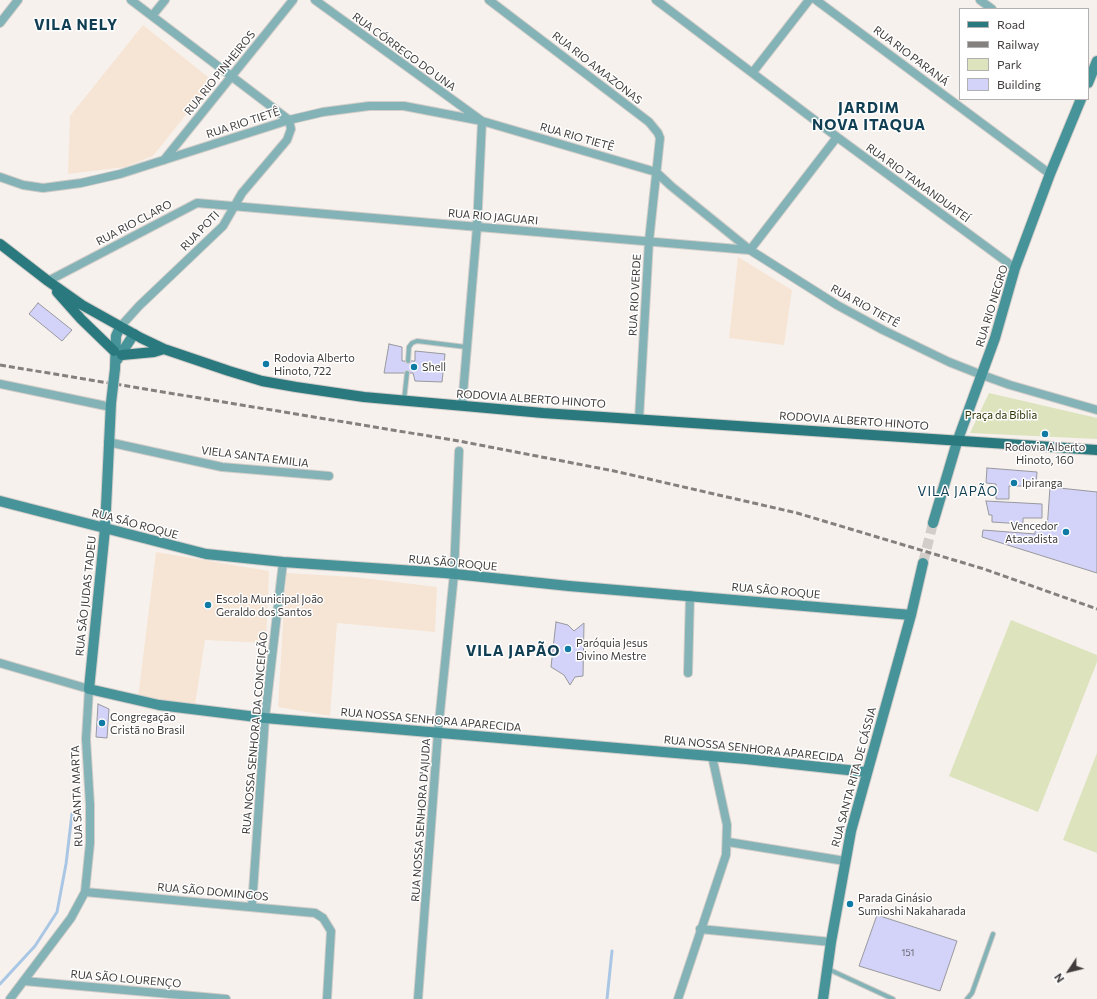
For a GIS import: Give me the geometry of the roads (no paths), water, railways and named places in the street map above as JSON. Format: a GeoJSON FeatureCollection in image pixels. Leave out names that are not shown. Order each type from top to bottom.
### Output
{"type":"FeatureCollection","features":[{"type":"Feature","properties":{"kind":"main road","name":"RODOVIA ALBERTO HINOTO"},"geometry":{"type":"LineString","coordinates":[[0,244],[48,281],[120,327],[164,348],[262,381],[342,394],[462,406],[862,433],[957,442],[1097,450]]}},
{"type":"Feature","properties":{"kind":"main road"},"geometry":{"type":"LineString","coordinates":[[48,281],[117,359],[164,348]]}},
{"type":"Feature","properties":{"kind":"street"},"geometry":{"type":"LineString","coordinates":[[0,23],[18,0]]}},
{"type":"Feature","properties":{"kind":"street"},"geometry":{"type":"LineString","coordinates":[[131,0],[289,120]]}},
{"type":"Feature","properties":{"kind":"street"},"geometry":{"type":"LineString","coordinates":[[152,16],[165,0]]}},
{"type":"Feature","properties":{"kind":"street","name":"RUA RIO PINHEIROS"},"geometry":{"type":"LineString","coordinates":[[164,160],[293,0]]}},
{"type":"Feature","properties":{"kind":"street","name":"RUA CÓRREGO DO UNA"},"geometry":{"type":"LineString","coordinates":[[314,0],[482,121]]}},
{"type":"Feature","properties":{"kind":"street","name":"RUA RIO AMAZONAS"},"geometry":{"type":"LineString","coordinates":[[489,0],[649,122],[660,138],[656,172]]}},
{"type":"Feature","properties":{"kind":"street","name":"RUA RIO TAMANDUATEÍ"},"geometry":{"type":"LineString","coordinates":[[656,0],[837,137],[1015,268]]}},
{"type":"Feature","properties":{"kind":"street"},"geometry":{"type":"LineString","coordinates":[[753,72],[809,0]]}},
{"type":"Feature","properties":{"kind":"street","name":"RUA RIO PARANÁ"},"geometry":{"type":"LineString","coordinates":[[816,0],[1050,174]]}},
{"type":"Feature","properties":{"kind":"street"},"geometry":{"type":"LineString","coordinates":[[980,0],[991,8]]}},
{"type":"Feature","properties":{"kind":"street"},"geometry":{"type":"LineString","coordinates":[[1089,79],[1097,61]]}},
{"type":"Feature","properties":{"kind":"street","name":"RUA RIO NEGRO"},"geometry":{"type":"LineString","coordinates":[[933,523],[957,442],[995,338],[1015,268],[1050,174],[1081,100]]}},
{"type":"Feature","properties":{"kind":"street","name":"RUA RIO TIETÊ"},"geometry":{"type":"LineString","coordinates":[[0,177],[23,185],[43,188],[61,187],[120,174],[289,120],[322,112],[369,106],[404,106],[482,121],[656,172],[750,250],[837,305],[883,330],[949,362],[982,375],[1010,385],[1097,410]]}},
{"type":"Feature","properties":{"kind":"street","name":"RUA POTI"},"geometry":{"type":"LineString","coordinates":[[120,327],[139,306],[223,226],[250,183],[288,140],[291,129],[289,120]]}},
{"type":"Feature","properties":{"kind":"street"},"geometry":{"type":"LineString","coordinates":[[462,406],[477,227],[482,121]]}},
{"type":"Feature","properties":{"kind":"street"},"geometry":{"type":"LineString","coordinates":[[750,250],[837,137]]}},
{"type":"Feature","properties":{"kind":"street","name":"RUA RIO VERDE"},"geometry":{"type":"LineString","coordinates":[[639,419],[648,241],[656,172]]}},
{"type":"Feature","properties":{"kind":"street","name":"RUA RIO CLARO"},"geometry":{"type":"LineString","coordinates":[[48,281],[197,203],[235,206]]}},
{"type":"Feature","properties":{"kind":"street","name":"RUA RIO JAGUARI"},"geometry":{"type":"LineString","coordinates":[[235,206],[750,250]]}},
{"type":"Feature","properties":{"kind":"street","name":"RUA SÃO JUDAS TADEU"},"geometry":{"type":"LineString","coordinates":[[89,688],[105,529],[108,442],[117,359],[116,336],[120,327]]}},
{"type":"Feature","properties":{"kind":"street","name":"RUA SÃO JUDAS TADEU"},"geometry":{"type":"LineString","coordinates":[[117,359],[134,334]]}},
{"type":"Feature","properties":{"kind":"street"},"geometry":{"type":"LineString","coordinates":[[0,384],[111,405]]}},
{"type":"Feature","properties":{"kind":"street","name":"VIELA SANTA EMILIA"},"geometry":{"type":"LineString","coordinates":[[108,442],[222,467],[329,476]]}},
{"type":"Feature","properties":{"kind":"street","name":"RUA NOSSA SENHORA D'AJUDA"},"geometry":{"type":"LineString","coordinates":[[418,999],[438,732],[454,574],[459,452]]}},
{"type":"Feature","properties":{"kind":"street","name":"RUA SÃO ROQUE"},"geometry":{"type":"LineString","coordinates":[[0,501],[206,554],[283,562],[454,574],[568,586],[690,595],[911,615]]}},
{"type":"Feature","properties":{"kind":"street","name":"RUA NOSSA SENHORA DA CONCEIÇÃO"},"geometry":{"type":"LineString","coordinates":[[252,906],[266,718],[283,562]]}},
{"type":"Feature","properties":{"kind":"street","name":"RUA SANTA RITA DE CÁSSIA"},"geometry":{"type":"LineString","coordinates":[[823,999],[845,860],[866,772],[911,615],[923,564]]}},
{"type":"Feature","properties":{"kind":"street"},"geometry":{"type":"LineString","coordinates":[[688,673],[690,595]]}},
{"type":"Feature","properties":{"kind":"street","name":"RUA NOSSA SENHORA APARECIDA"},"geometry":{"type":"LineString","coordinates":[[0,663],[89,688],[159,705],[266,718],[712,756],[866,772]]}},
{"type":"Feature","properties":{"kind":"street","name":"RUA SANTA MARTA"},"geometry":{"type":"LineString","coordinates":[[10,999],[71,918],[85,892],[90,843],[90,805],[86,739],[89,688]]}},
{"type":"Feature","properties":{"kind":"street"},"geometry":{"type":"LineString","coordinates":[[678,999],[700,928],[726,855],[728,842],[727,826],[712,756]]}},
{"type":"Feature","properties":{"kind":"street"},"geometry":{"type":"LineString","coordinates":[[728,842],[845,860]]}},
{"type":"Feature","properties":{"kind":"street","name":"RUA SÃO DOMINGOS"},"geometry":{"type":"LineString","coordinates":[[85,892],[252,906],[315,913],[324,918],[331,931],[327,999]]}},
{"type":"Feature","properties":{"kind":"street"},"geometry":{"type":"LineString","coordinates":[[700,928],[831,942]]}},
{"type":"Feature","properties":{"kind":"street","name":"RUA SÃO LOURENÇO"},"geometry":{"type":"LineString","coordinates":[[24,981],[226,999]]}},
{"type":"Feature","properties":{"kind":"lane"},"geometry":{"type":"LineString","coordinates":[[408,361],[409,348],[412,343],[417,341],[466,347]]}},
{"type":"Feature","properties":{"kind":"lane"},"geometry":{"type":"LineString","coordinates":[[404,400],[406,373]]}},
{"type":"Feature","properties":{"kind":"lane"},"geometry":{"type":"LineString","coordinates":[[967,999],[972,992],[993,934]]}},
{"type":"Feature","properties":{"kind":"lane"},"geometry":{"type":"LineString","coordinates":[[827,969],[893,999]]}},
{"type":"Feature","properties":{"kind":"waterway"},"geometry":{"type":"LineString","coordinates":[[0,984],[35,946],[57,912],[66,864],[72,814],[80,808]]}},
{"type":"Feature","properties":{"kind":"waterway"},"geometry":{"type":"LineString","coordinates":[[607,999],[612,951]]}},
{"type":"Feature","properties":{"kind":"tunnel"},"geometry":{"type":"LineString","coordinates":[[923,563],[933,523]]}},
{"type":"Feature","properties":{"kind":"railway"},"geometry":{"type":"LineString","coordinates":[[0,365],[459,441],[614,471],[797,513],[984,569],[1097,609]]}},
{"type":"Feature","properties":{"kind":"place","name":"Rodovia Alberto Hinoto, 722"},"geometry":{"type":"Point","coordinates":[266,364]}},
{"type":"Feature","properties":{"kind":"place","name":"Shell"},"geometry":{"type":"Point","coordinates":[414,367]}},
{"type":"Feature","properties":{"kind":"place","name":"Rodovia Alberto Hinoto, 160"},"geometry":{"type":"Point","coordinates":[1045,434]}},
{"type":"Feature","properties":{"kind":"place","name":"Ipiranga"},"geometry":{"type":"Point","coordinates":[1014,483]}},
{"type":"Feature","properties":{"kind":"place","name":"Vencedor Atacadista"},"geometry":{"type":"Point","coordinates":[1066,532]}},
{"type":"Feature","properties":{"kind":"place","name":"Escola Municipal João Geraldo dos Santos"},"geometry":{"type":"Point","coordinates":[208,605]}},
{"type":"Feature","properties":{"kind":"place","name":"Paróquia Jesus Divino Mestre"},"geometry":{"type":"Point","coordinates":[568,649]}},
{"type":"Feature","properties":{"kind":"place","name":"Congregação Cristã no Brasil"},"geometry":{"type":"Point","coordinates":[102,723]}},
{"type":"Feature","properties":{"kind":"place","name":"Parada Ginásio Sumioshi Nakaharada"},"geometry":{"type":"Point","coordinates":[850,904]}},
{"type":"Feature","properties":{"kind":"district","name":"VILA NELY"},"geometry":{"type":"Point","coordinates":[76,25]}},
{"type":"Feature","properties":{"kind":"district","name":"JARDIM NOVA ITAQUA"},"geometry":{"type":"Point","coordinates":[869,116]}},
{"type":"Feature","properties":{"kind":"district","name":"VILA JAPÃO"},"geometry":{"type":"Point","coordinates":[958,492]}},
{"type":"Feature","properties":{"kind":"district","name":"VILA JAPÃO"},"geometry":{"type":"Point","coordinates":[513,651]}},
{"type":"Feature","properties":{"kind":"park label","name":"Praça da Bíblia"},"geometry":{"type":"Point","coordinates":[1001,415]}}]}
